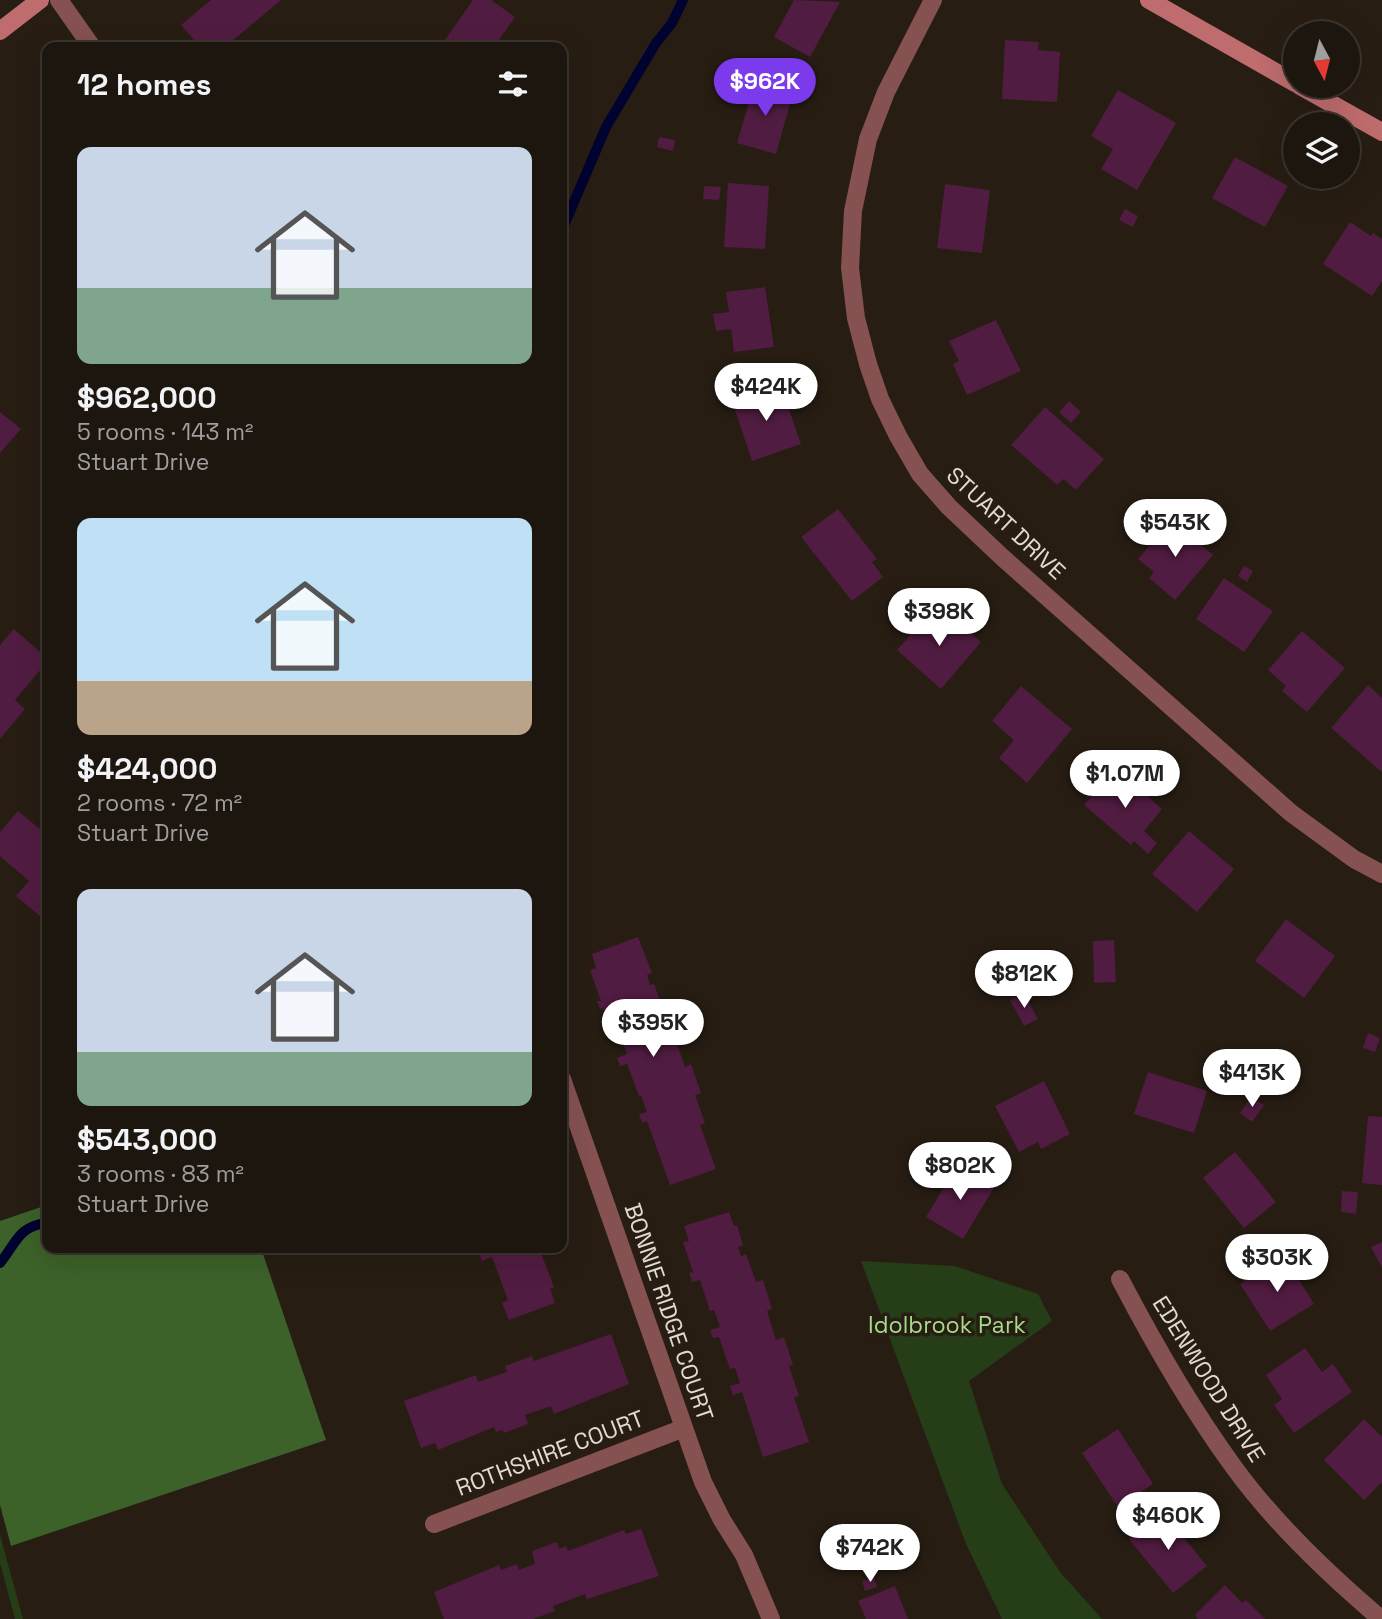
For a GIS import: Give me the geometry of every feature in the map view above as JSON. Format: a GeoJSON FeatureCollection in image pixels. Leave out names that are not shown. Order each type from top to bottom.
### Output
{"type":"FeatureCollection","features":[{"type":"Feature","properties":{"kind":"street"},"geometry":{"type":"LineString","coordinates":[[0,32],[40,0]]}},
{"type":"Feature","properties":{"kind":"street"},"geometry":{"type":"LineString","coordinates":[[59,0],[88,42]]}},
{"type":"Feature","properties":{"kind":"street","name":"STUART DRIVE"},"geometry":{"type":"LineString","coordinates":[[933,0],[886,92],[868,139],[853,211],[850,268],[856,317],[876,387],[898,436],[920,474],[949,507],[1002,557],[1291,813],[1354,859],[1382,874]]}},
{"type":"Feature","properties":{"kind":"street"},"geometry":{"type":"LineString","coordinates":[[1149,0],[1283,76]]}},
{"type":"Feature","properties":{"kind":"street"},"geometry":{"type":"LineString","coordinates":[[1321,98],[1382,132]]}},
{"type":"Feature","properties":{"kind":"street","name":"BONNIE RIDGE COURT"},"geometry":{"type":"LineString","coordinates":[[567,1093],[703,1482],[744,1555],[771,1619]]}},
{"type":"Feature","properties":{"kind":"street","name":"EDENWOOD DRIVE"},"geometry":{"type":"LineString","coordinates":[[1120,1279],[1153,1342],[1234,1468],[1273,1515],[1321,1565],[1381,1619]]}},
{"type":"Feature","properties":{"kind":"street","name":"ROTHSHIRE COURT"},"geometry":{"type":"LineString","coordinates":[[434,1524],[684,1428]]}},
{"type":"Feature","properties":{"kind":"green space"},"geometry":{"type":"Polygon","coordinates":[[[42,1207],[42,1253],[263,1253],[326,1440],[11,1546],[0,1505],[0,1221],[42,1207]]]}},
{"type":"Feature","properties":{"kind":"green space","name":"Idolbrook Park"},"geometry":{"type":"Polygon","coordinates":[[[861,1261],[955,1266],[1038,1294],[1052,1321],[969,1381],[1002,1484],[1060,1572],[1102,1619],[1002,1619],[966,1544],[861,1261]]]}},
{"type":"Feature","properties":{"kind":"green space"},"geometry":{"type":"Polygon","coordinates":[[[0,1535],[23,1619],[15,1619],[0,1563],[0,1535]]]}},
{"type":"Feature","properties":{"kind":"building"},"geometry":{"type":"Polygon","coordinates":[[[211,0],[281,0],[231,42],[196,42],[181,25],[211,0]]]}},
{"type":"Feature","properties":{"kind":"building"},"geometry":{"type":"Polygon","coordinates":[[[473,0],[491,0],[515,17],[498,42],[444,42],[473,0]]]}},
{"type":"Feature","properties":{"kind":"building"},"geometry":{"type":"Polygon","coordinates":[[[794,0],[840,2],[810,57],[774,37],[794,0]]]}},
{"type":"Feature","properties":{"kind":"building"},"geometry":{"type":"Polygon","coordinates":[[[1005,40],[1039,42],[1038,50],[1060,52],[1057,102],[1002,99],[1005,40]]]}},
{"type":"Feature","properties":{"kind":"building"},"geometry":{"type":"Polygon","coordinates":[[[755,82],[793,93],[776,154],[737,143],[755,82]]]}},
{"type":"Feature","properties":{"kind":"building"},"geometry":{"type":"Polygon","coordinates":[[[1118,90],[1176,123],[1137,190],[1101,169],[1113,149],[1091,136],[1118,90]]]}},
{"type":"Feature","properties":{"kind":"building"},"geometry":{"type":"Polygon","coordinates":[[[659,137],[675,140],[673,151],[657,147],[659,137]]]}},
{"type":"Feature","properties":{"kind":"building"},"geometry":{"type":"Polygon","coordinates":[[[1235,157],[1283,183],[1283,189],[1286,189],[1265,227],[1212,198],[1235,157]]]}},
{"type":"Feature","properties":{"kind":"building"},"geometry":{"type":"Polygon","coordinates":[[[728,183],[769,186],[765,249],[724,247],[728,183]]]}},
{"type":"Feature","properties":{"kind":"building"},"geometry":{"type":"Polygon","coordinates":[[[945,184],[990,190],[982,253],[937,248],[945,184]]]}},
{"type":"Feature","properties":{"kind":"building"},"geometry":{"type":"Polygon","coordinates":[[[704,186],[721,187],[719,200],[703,199],[704,186]]]}},
{"type":"Feature","properties":{"kind":"building"},"geometry":{"type":"Polygon","coordinates":[[[1125,209],[1138,216],[1133,227],[1119,220],[1125,209]]]}},
{"type":"Feature","properties":{"kind":"building"},"geometry":{"type":"Polygon","coordinates":[[[1350,222],[1371,236],[1373,233],[1382,239],[1382,281],[1372,296],[1323,264],[1350,222]]]}},
{"type":"Feature","properties":{"kind":"building"},"geometry":{"type":"Polygon","coordinates":[[[765,287],[774,347],[734,352],[731,329],[716,331],[713,314],[729,312],[726,292],[765,287]]]}},
{"type":"Feature","properties":{"kind":"building"},"geometry":{"type":"Polygon","coordinates":[[[996,320],[1021,371],[967,395],[953,364],[959,361],[949,341],[996,320]]]}},
{"type":"Feature","properties":{"kind":"building"},"geometry":{"type":"Polygon","coordinates":[[[780,384],[801,444],[752,461],[732,401],[780,384]]]}},
{"type":"Feature","properties":{"kind":"building"},"geometry":{"type":"Polygon","coordinates":[[[1069,401],[1081,412],[1071,423],[1059,412],[1069,401]]]}},
{"type":"Feature","properties":{"kind":"building"},"geometry":{"type":"Polygon","coordinates":[[[1045,407],[1104,459],[1076,490],[1063,479],[1057,485],[1011,445],[1045,407]]]}},
{"type":"Feature","properties":{"kind":"building"},"geometry":{"type":"Polygon","coordinates":[[[0,412],[21,429],[0,453],[0,412]]]}},
{"type":"Feature","properties":{"kind":"building"},"geometry":{"type":"Polygon","coordinates":[[[1175,504],[1185,511],[1179,520],[1169,513],[1175,504]]]}},
{"type":"Feature","properties":{"kind":"building"},"geometry":{"type":"Polygon","coordinates":[[[838,509],[877,559],[872,562],[883,577],[852,601],[801,537],[838,509]]]}},
{"type":"Feature","properties":{"kind":"building"},"geometry":{"type":"Polygon","coordinates":[[[1171,520],[1213,555],[1175,600],[1149,578],[1154,572],[1138,559],[1171,520]]]}},
{"type":"Feature","properties":{"kind":"building"},"geometry":{"type":"Polygon","coordinates":[[[1244,566],[1253,571],[1247,582],[1238,576],[1244,566]]]}},
{"type":"Feature","properties":{"kind":"building"},"geometry":{"type":"Polygon","coordinates":[[[1224,578],[1273,611],[1244,652],[1196,619],[1224,578]]]}},
{"type":"Feature","properties":{"kind":"building"},"geometry":{"type":"Polygon","coordinates":[[[934,608],[952,624],[955,620],[981,642],[941,689],[897,650],[934,608]]]}},
{"type":"Feature","properties":{"kind":"building"},"geometry":{"type":"Polygon","coordinates":[[[14,629],[42,654],[42,668],[15,700],[25,709],[0,739],[0,645],[14,629]]]}},
{"type":"Feature","properties":{"kind":"building"},"geometry":{"type":"Polygon","coordinates":[[[1302,631],[1345,668],[1307,712],[1282,691],[1286,686],[1268,670],[1302,631]]]}},
{"type":"Feature","properties":{"kind":"building"},"geometry":{"type":"Polygon","coordinates":[[[1368,685],[1382,698],[1382,772],[1331,728],[1368,685]]]}},
{"type":"Feature","properties":{"kind":"building"},"geometry":{"type":"Polygon","coordinates":[[[1021,686],[1072,729],[1027,783],[999,758],[1014,740],[992,721],[1021,686]]]}},
{"type":"Feature","properties":{"kind":"building"},"geometry":{"type":"Polygon","coordinates":[[[1116,768],[1162,809],[1144,831],[1157,843],[1148,854],[1134,841],[1131,845],[1084,805],[1116,768]]]}},
{"type":"Feature","properties":{"kind":"building"},"geometry":{"type":"Polygon","coordinates":[[[18,811],[42,831],[42,918],[16,896],[29,881],[0,856],[0,832],[18,811]]]}},
{"type":"Feature","properties":{"kind":"building"},"geometry":{"type":"Polygon","coordinates":[[[1189,831],[1234,869],[1197,912],[1152,874],[1189,831]]]}},
{"type":"Feature","properties":{"kind":"building"},"geometry":{"type":"Polygon","coordinates":[[[1286,919],[1335,956],[1304,998],[1255,961],[1286,919]]]}},
{"type":"Feature","properties":{"kind":"building"},"geometry":{"type":"Polygon","coordinates":[[[638,937],[652,973],[647,975],[650,985],[654,984],[663,1010],[670,1007],[679,1033],[674,1035],[685,1067],[691,1064],[701,1093],[695,1095],[705,1123],[700,1125],[716,1169],[670,1185],[647,1121],[642,1123],[639,1114],[647,1112],[641,1095],[639,1096],[627,1064],[620,1066],[617,1058],[627,1054],[621,1037],[617,1038],[613,1027],[610,1028],[603,1008],[600,1009],[597,1001],[601,1001],[590,970],[596,968],[592,954],[638,937]]]}},
{"type":"Feature","properties":{"kind":"building"},"geometry":{"type":"Polygon","coordinates":[[[1114,940],[1116,982],[1094,983],[1093,941],[1114,940]]]}},
{"type":"Feature","properties":{"kind":"building"},"geometry":{"type":"Polygon","coordinates":[[[1024,993],[1038,1019],[1024,1026],[1010,1000],[1024,993]]]}},
{"type":"Feature","properties":{"kind":"building"},"geometry":{"type":"Polygon","coordinates":[[[1368,1033],[1380,1038],[1375,1052],[1363,1048],[1368,1033]]]}},
{"type":"Feature","properties":{"kind":"building"},"geometry":{"type":"Polygon","coordinates":[[[1148,1072],[1207,1091],[1194,1133],[1134,1114],[1148,1072]]]}},
{"type":"Feature","properties":{"kind":"building"},"geometry":{"type":"Polygon","coordinates":[[[1044,1081],[1070,1134],[1041,1149],[1038,1142],[1019,1152],[995,1106],[1044,1081]]]}},
{"type":"Feature","properties":{"kind":"building"},"geometry":{"type":"Polygon","coordinates":[[[1251,1097],[1264,1105],[1252,1122],[1240,1113],[1251,1097]]]}},
{"type":"Feature","properties":{"kind":"building"},"geometry":{"type":"Polygon","coordinates":[[[1368,1116],[1382,1117],[1382,1185],[1362,1183],[1368,1116]]]}},
{"type":"Feature","properties":{"kind":"building"},"geometry":{"type":"Polygon","coordinates":[[[1235,1152],[1276,1202],[1244,1228],[1203,1178],[1235,1152]]]}},
{"type":"Feature","properties":{"kind":"building"},"geometry":{"type":"Polygon","coordinates":[[[958,1164],[995,1186],[963,1239],[926,1217],[958,1164]]]}},
{"type":"Feature","properties":{"kind":"building"},"geometry":{"type":"Polygon","coordinates":[[[1342,1191],[1358,1192],[1356,1214],[1341,1212],[1342,1191]]]}},
{"type":"Feature","properties":{"kind":"building"},"geometry":{"type":"Polygon","coordinates":[[[729,1212],[734,1226],[737,1225],[743,1245],[738,1247],[741,1256],[746,1254],[756,1282],[763,1280],[772,1309],[767,1311],[776,1340],[784,1337],[793,1365],[789,1366],[799,1396],[794,1397],[809,1442],[763,1457],[742,1392],[733,1395],[730,1386],[740,1383],[735,1368],[730,1369],[719,1337],[713,1338],[710,1330],[720,1327],[714,1310],[710,1311],[700,1280],[692,1282],[689,1273],[693,1272],[683,1242],[689,1241],[684,1226],[729,1212]]]}},
{"type":"Feature","properties":{"kind":"building"},"geometry":{"type":"Polygon","coordinates":[[[1382,1242],[1382,1268],[1371,1247],[1382,1242]]]}},
{"type":"Feature","properties":{"kind":"building"},"geometry":{"type":"Polygon","coordinates":[[[479,1253],[541,1253],[554,1287],[550,1289],[555,1303],[509,1320],[502,1303],[508,1300],[492,1257],[482,1261],[479,1253]]]}},
{"type":"Feature","properties":{"kind":"building"},"geometry":{"type":"Polygon","coordinates":[[[1284,1256],[1314,1304],[1270,1331],[1240,1284],[1284,1256]]]}},
{"type":"Feature","properties":{"kind":"building"},"geometry":{"type":"Polygon","coordinates":[[[611,1334],[629,1384],[554,1414],[551,1406],[525,1415],[528,1424],[504,1433],[502,1430],[496,1432],[494,1427],[438,1450],[435,1443],[421,1448],[404,1401],[476,1375],[478,1382],[507,1372],[505,1366],[532,1356],[534,1361],[611,1334]]]}},
{"type":"Feature","properties":{"kind":"building"},"geometry":{"type":"Polygon","coordinates":[[[1305,1348],[1322,1372],[1333,1364],[1352,1392],[1294,1433],[1274,1405],[1282,1399],[1266,1375],[1305,1348]]]}},
{"type":"Feature","properties":{"kind":"building"},"geometry":{"type":"Polygon","coordinates":[[[1364,1419],[1382,1437],[1382,1482],[1364,1500],[1324,1460],[1364,1419]]]}},
{"type":"Feature","properties":{"kind":"building"},"geometry":{"type":"Polygon","coordinates":[[[1118,1429],[1153,1484],[1118,1507],[1082,1453],[1118,1429]]]}},
{"type":"Feature","properties":{"kind":"building"},"geometry":{"type":"Polygon","coordinates":[[[1162,1511],[1207,1566],[1173,1593],[1129,1539],[1162,1511]]]}},
{"type":"Feature","properties":{"kind":"building"},"geometry":{"type":"Polygon","coordinates":[[[641,1529],[659,1576],[587,1599],[585,1594],[553,1606],[555,1611],[533,1619],[444,1619],[434,1592],[499,1565],[501,1570],[517,1564],[519,1570],[535,1564],[532,1551],[557,1542],[559,1549],[566,1546],[568,1551],[624,1530],[626,1534],[641,1529]]]}},
{"type":"Feature","properties":{"kind":"building"},"geometry":{"type":"Polygon","coordinates":[[[874,1577],[877,1587],[865,1591],[862,1581],[874,1577]]]}},
{"type":"Feature","properties":{"kind":"building"},"geometry":{"type":"Polygon","coordinates":[[[1225,1585],[1242,1603],[1246,1600],[1265,1619],[1198,1619],[1195,1615],[1225,1585]]]}},
{"type":"Feature","properties":{"kind":"building"},"geometry":{"type":"Polygon","coordinates":[[[895,1586],[908,1619],[866,1619],[858,1601],[895,1586]]]}},
{"type":"Feature","properties":{"kind":"waterway"},"geometry":{"type":"LineString","coordinates":[[567,218],[606,127],[656,43],[672,23],[683,0]]}},
{"type":"Feature","properties":{"kind":"waterway"},"geometry":{"type":"LineString","coordinates":[[0,1263],[24,1232],[42,1224]]}}]}
